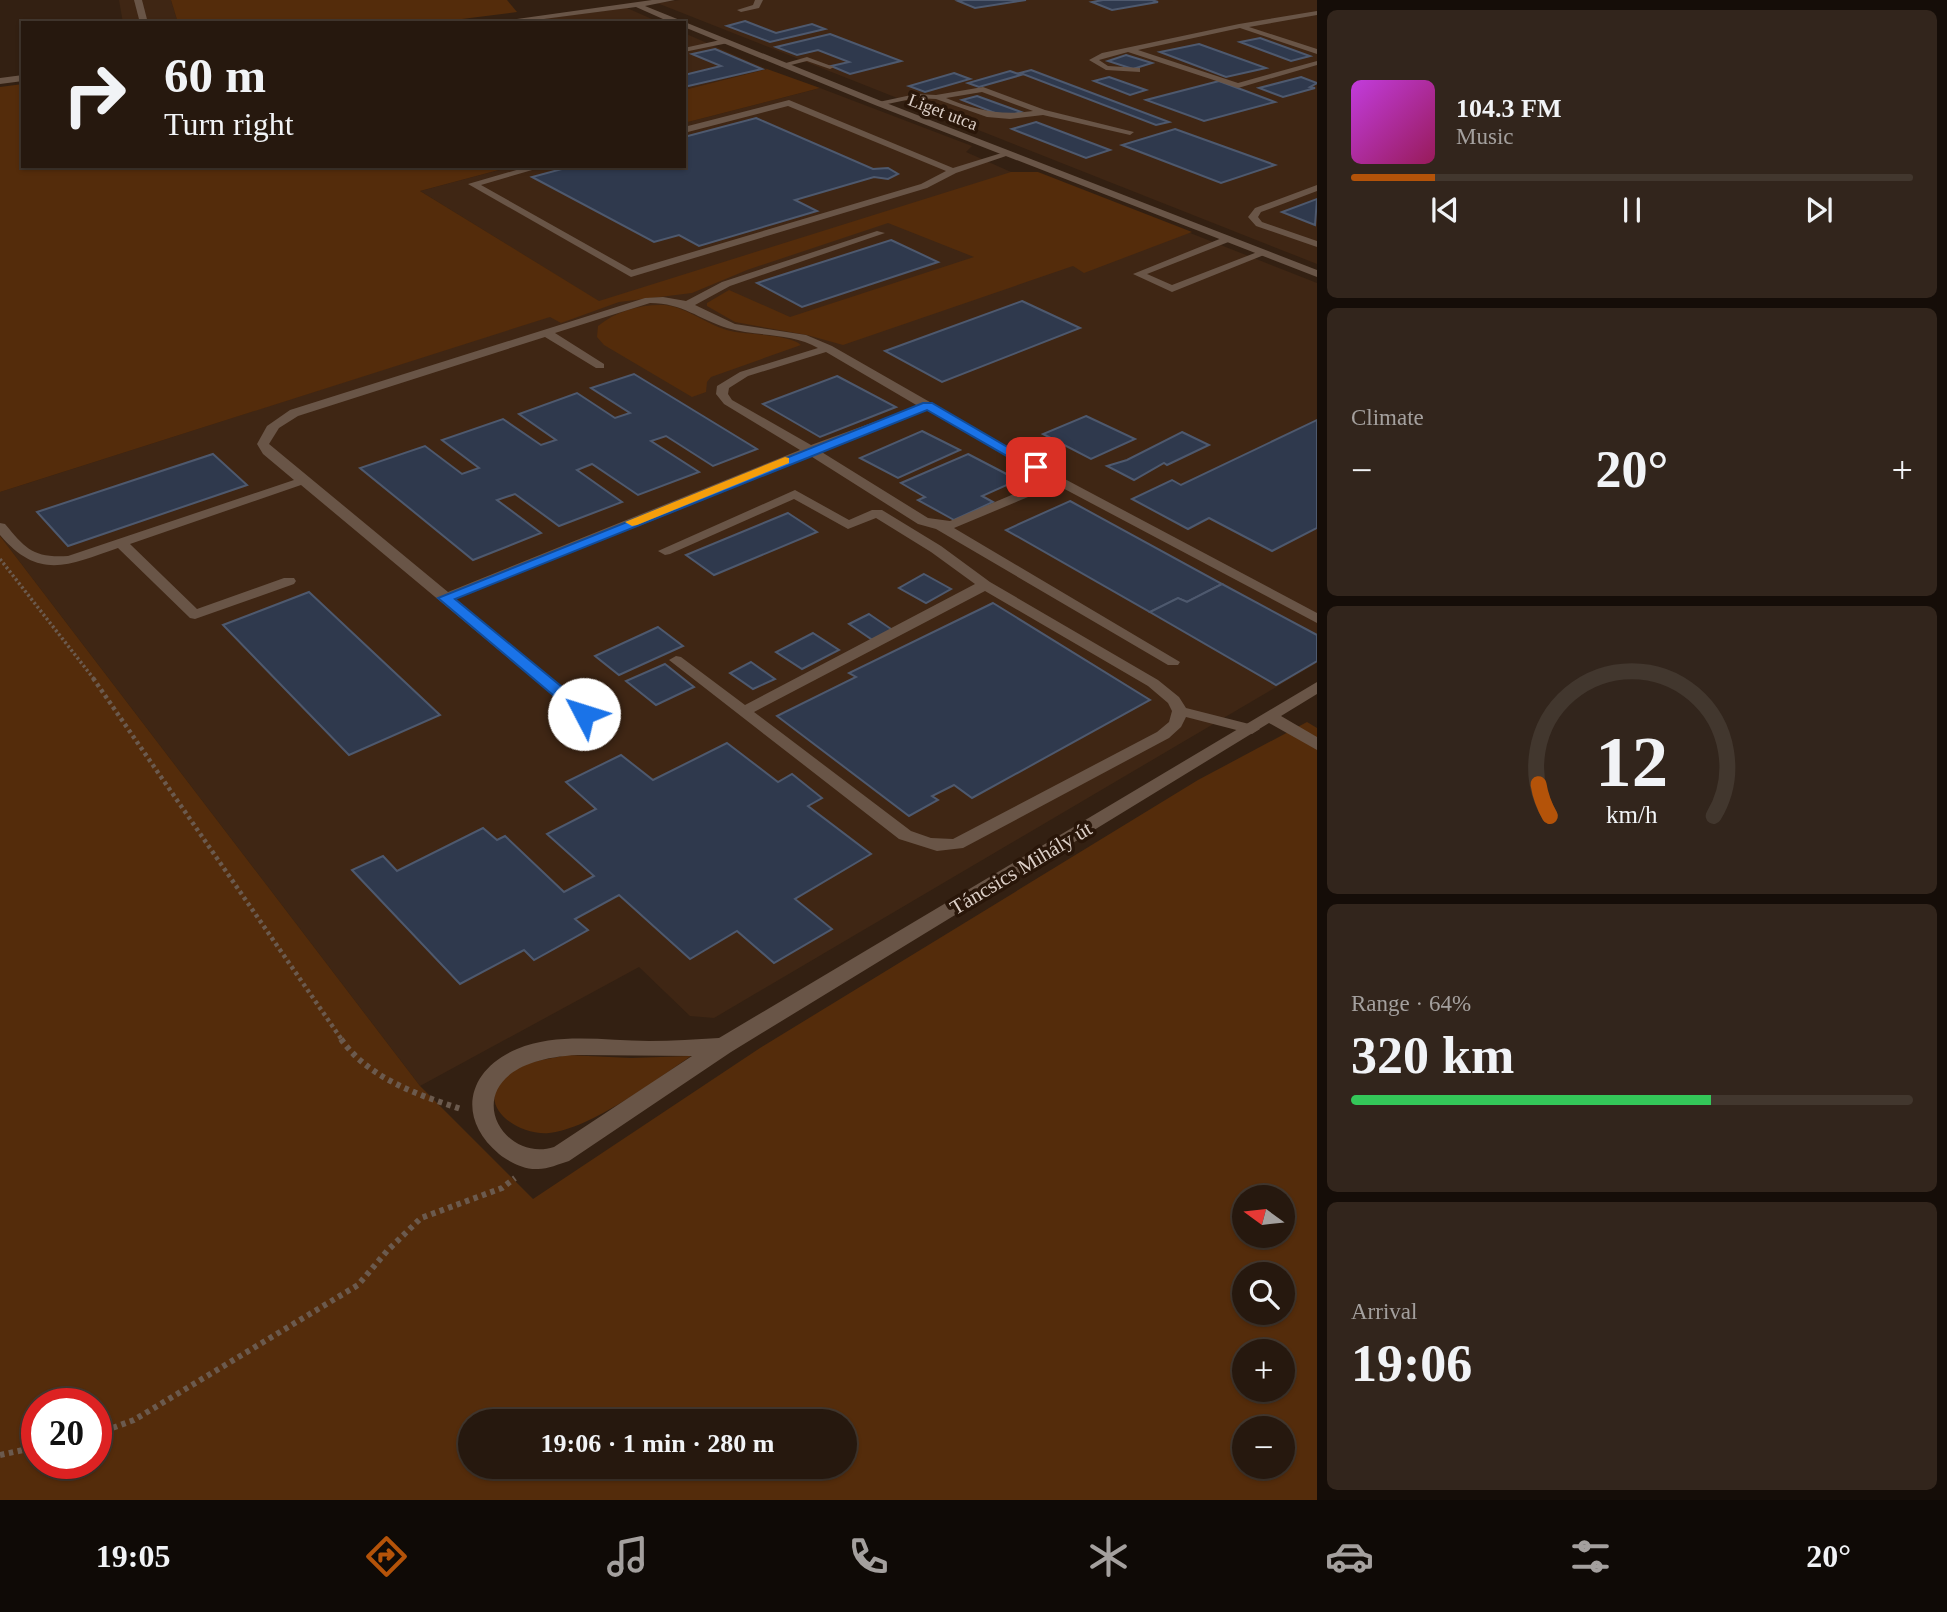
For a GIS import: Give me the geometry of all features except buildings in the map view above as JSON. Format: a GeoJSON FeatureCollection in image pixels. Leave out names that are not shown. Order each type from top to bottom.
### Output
{"type":"FeatureCollection","features":[{"type":"Feature","properties":{"kind":"street"},"geometry":{"type":"LineString","coordinates":[[508,21],[671,0]]}},
{"type":"Feature","properties":{"kind":"street","name":"Liget utca"},"geometry":{"type":"LineString","coordinates":[[636,5],[675,21]]}},
{"type":"Feature","properties":{"kind":"street","name":"Liget utca"},"geometry":{"type":"LineString","coordinates":[[686,26],[1317,274]]}},
{"type":"Feature","properties":{"kind":"street"},"geometry":{"type":"LineString","coordinates":[[0,81],[21,78]]}},
{"type":"Feature","properties":{"kind":"street","name":"Táncsics Mihály út"},"geometry":{"type":"LineString","coordinates":[[538,1161],[561,1154],[581,1142],[723,1046],[1252,729],[1317,687]]}},
{"type":"Feature","properties":{"kind":"street"},"geometry":{"type":"LineString","coordinates":[[1271,717],[1317,745]]}},
{"type":"Feature","properties":{"kind":"street","name":"Táncsics Mihály út"},"geometry":{"type":"LineString","coordinates":[[481,1116],[484,1094],[495,1074],[509,1061],[529,1053],[558,1049],[723,1046]]}},
{"type":"Feature","properties":{"kind":"street"},"geometry":{"type":"LineString","coordinates":[[481,1116],[489,1132],[502,1144],[519,1156],[538,1161]]}},
{"type":"Feature","properties":{"kind":"lane"},"geometry":{"type":"LineString","coordinates":[[138,0],[143,21]]}},
{"type":"Feature","properties":{"kind":"lane"},"geometry":{"type":"LineString","coordinates":[[741,10],[756,6],[759,0]]}},
{"type":"Feature","properties":{"kind":"lane"},"geometry":{"type":"LineString","coordinates":[[1137,70],[1112,70],[1094,63],[1095,58],[1239,26],[1317,13]]}},
{"type":"Feature","properties":{"kind":"lane"},"geometry":{"type":"LineString","coordinates":[[1239,26],[1317,52]]}},
{"type":"Feature","properties":{"kind":"lane"},"geometry":{"type":"LineString","coordinates":[[686,50],[725,41]]}},
{"type":"Feature","properties":{"kind":"lane"},"geometry":{"type":"LineString","coordinates":[[1129,49],[1238,86],[1317,63]]}},
{"type":"Feature","properties":{"kind":"lane"},"geometry":{"type":"LineString","coordinates":[[783,65],[807,59],[830,67]]}},
{"type":"Feature","properties":{"kind":"lane"},"geometry":{"type":"LineString","coordinates":[[878,103],[983,89],[1042,113],[1130,132]]}},
{"type":"Feature","properties":{"kind":"lane"},"geometry":{"type":"LineString","coordinates":[[936,97],[972,112],[993,117],[1042,113]]}},
{"type":"Feature","properties":{"kind":"lane"},"geometry":{"type":"LineString","coordinates":[[686,129],[789,103],[953,171]]}},
{"type":"Feature","properties":{"kind":"lane"},"geometry":{"type":"LineString","coordinates":[[534,168],[473,184],[631,274],[924,186],[953,171],[1008,154]]}},
{"type":"Feature","properties":{"kind":"lane"},"geometry":{"type":"LineString","coordinates":[[1317,188],[1258,210],[1253,217],[1259,224],[1317,244]]}},
{"type":"Feature","properties":{"kind":"lane"},"geometry":{"type":"LineString","coordinates":[[689,304],[726,284],[880,233]]}},
{"type":"Feature","properties":{"kind":"lane"},"geometry":{"type":"LineString","coordinates":[[1227,239],[1138,274],[1172,289],[1264,254]]}},
{"type":"Feature","properties":{"kind":"lane"},"geometry":{"type":"LineString","coordinates":[[584,714],[267,451],[263,444],[265,437],[282,420],[295,413],[649,300],[670,300],[689,304],[731,326],[802,337],[828,348],[1058,480],[1317,618]]}},
{"type":"Feature","properties":{"kind":"lane"},"geometry":{"type":"LineString","coordinates":[[545,332],[600,366]]}},
{"type":"Feature","properties":{"kind":"lane"},"geometry":{"type":"LineString","coordinates":[[828,348],[744,374],[723,386],[722,394],[728,402],[923,521],[941,526],[1173,662]]}},
{"type":"Feature","properties":{"kind":"lane"},"geometry":{"type":"LineString","coordinates":[[446,598],[928,405]]}},
{"type":"Feature","properties":{"kind":"lane"},"geometry":{"type":"LineString","coordinates":[[941,526],[965,521],[1058,480]]}},
{"type":"Feature","properties":{"kind":"lane"},"geometry":{"type":"LineString","coordinates":[[0,527],[24,556],[38,560],[69,560],[302,481]]}},
{"type":"Feature","properties":{"kind":"lane"},"geometry":{"type":"LineString","coordinates":[[665,551],[795,495],[848,525],[877,513],[936,549],[985,585],[1153,683],[1174,700],[1181,712],[1252,729]]}},
{"type":"Feature","properties":{"kind":"lane"},"geometry":{"type":"LineString","coordinates":[[122,544],[195,615],[289,581]]}},
{"type":"Feature","properties":{"kind":"lane"},"geometry":{"type":"LineString","coordinates":[[743,712],[985,585]]}},
{"type":"Feature","properties":{"kind":"lane"},"geometry":{"type":"LineString","coordinates":[[676,660],[905,835],[926,845],[941,847],[957,844],[1163,735],[1175,724],[1181,712]]}},
{"type":"Feature","properties":{"kind":"path"},"geometry":{"type":"LineString","coordinates":[[0,559],[105,693],[345,1044],[371,1068],[412,1093],[481,1116]]}},
{"type":"Feature","properties":{"kind":"path"},"geometry":{"type":"LineString","coordinates":[[112,1428],[134,1420],[358,1285],[387,1251],[421,1218],[502,1188],[538,1161]]}},
{"type":"Feature","properties":{"kind":"path"},"geometry":{"type":"LineString","coordinates":[[0,1455],[21,1450]]}},
{"type":"Feature","properties":{"kind":"shaded area"},"geometry":{"type":"Polygon","coordinates":[[[119,0],[171,0],[177,21],[123,21],[119,0]]]}},
{"type":"Feature","properties":{"kind":"shaded area"},"geometry":{"type":"Polygon","coordinates":[[[171,0],[507,0],[517,12],[446,21],[177,21],[171,0]]]}},
{"type":"Feature","properties":{"kind":"shaded area"},"geometry":{"type":"Polygon","coordinates":[[[680,0],[1317,0],[1317,264],[657,3],[680,0]]]}},
{"type":"Feature","properties":{"kind":"shaded area"},"geometry":{"type":"Polygon","coordinates":[[[627,8],[656,21],[523,21],[627,8]]]}},
{"type":"Feature","properties":{"kind":"shaded area"},"geometry":{"type":"Polygon","coordinates":[[[686,34],[767,69],[686,89],[686,34]]]}},
{"type":"Feature","properties":{"kind":"shaded area"},"geometry":{"type":"Polygon","coordinates":[[[767,69],[820,88],[686,122],[686,89],[767,69]]]}},
{"type":"Feature","properties":{"kind":"shaded area"},"geometry":{"type":"Polygon","coordinates":[[[21,84],[21,168],[506,168],[420,191],[599,301],[1011,172],[1038,172],[1192,232],[1084,273],[1073,266],[843,345],[807,335],[735,322],[707,306],[707,303],[729,290],[790,317],[974,257],[888,223],[747,270],[692,293],[619,302],[561,323],[550,317],[0,492],[0,87],[21,84]]]}},
{"type":"Feature","properties":{"kind":"shaded area"},"geometry":{"type":"Polygon","coordinates":[[[820,88],[972,146],[966,152],[1011,172],[1038,173],[1317,283],[1317,663],[714,1018],[690,1016],[639,967],[420,1086],[0,536],[0,492],[598,301],[420,191],[506,168],[686,168],[686,122],[820,88]]]}},
{"type":"Feature","properties":{"kind":"shaded area"},"geometry":{"type":"Polygon","coordinates":[[[665,305],[723,329],[788,339],[801,345],[711,377],[707,382],[706,392],[692,397],[604,345],[597,337],[598,326],[613,316],[638,307],[665,305]]]}},
{"type":"Feature","properties":{"kind":"shaded area"},"geometry":{"type":"Polygon","coordinates":[[[0,536],[420,1086],[533,1199],[760,1048],[1198,780],[1307,722],[1317,728],[1317,1500],[0,1500],[0,536]]]}},
{"type":"Feature","properties":{"kind":"shaded area"},"geometry":{"type":"Polygon","coordinates":[[[567,1055],[631,1058],[691,1056],[622,1102],[565,1130],[537,1133],[513,1124],[503,1116],[494,1097],[497,1087],[506,1076],[527,1064],[567,1055]]]}},
{"type":"Feature","properties":{"kind":"slow traffic"},"geometry":{"type":"LineString","coordinates":[[632,522],[785,460]]}},
{"type":"Feature","properties":{"kind":"route"},"geometry":{"type":"LineString","coordinates":[[584,714],[446,598],[928,405],[1036,467]]}}]}
